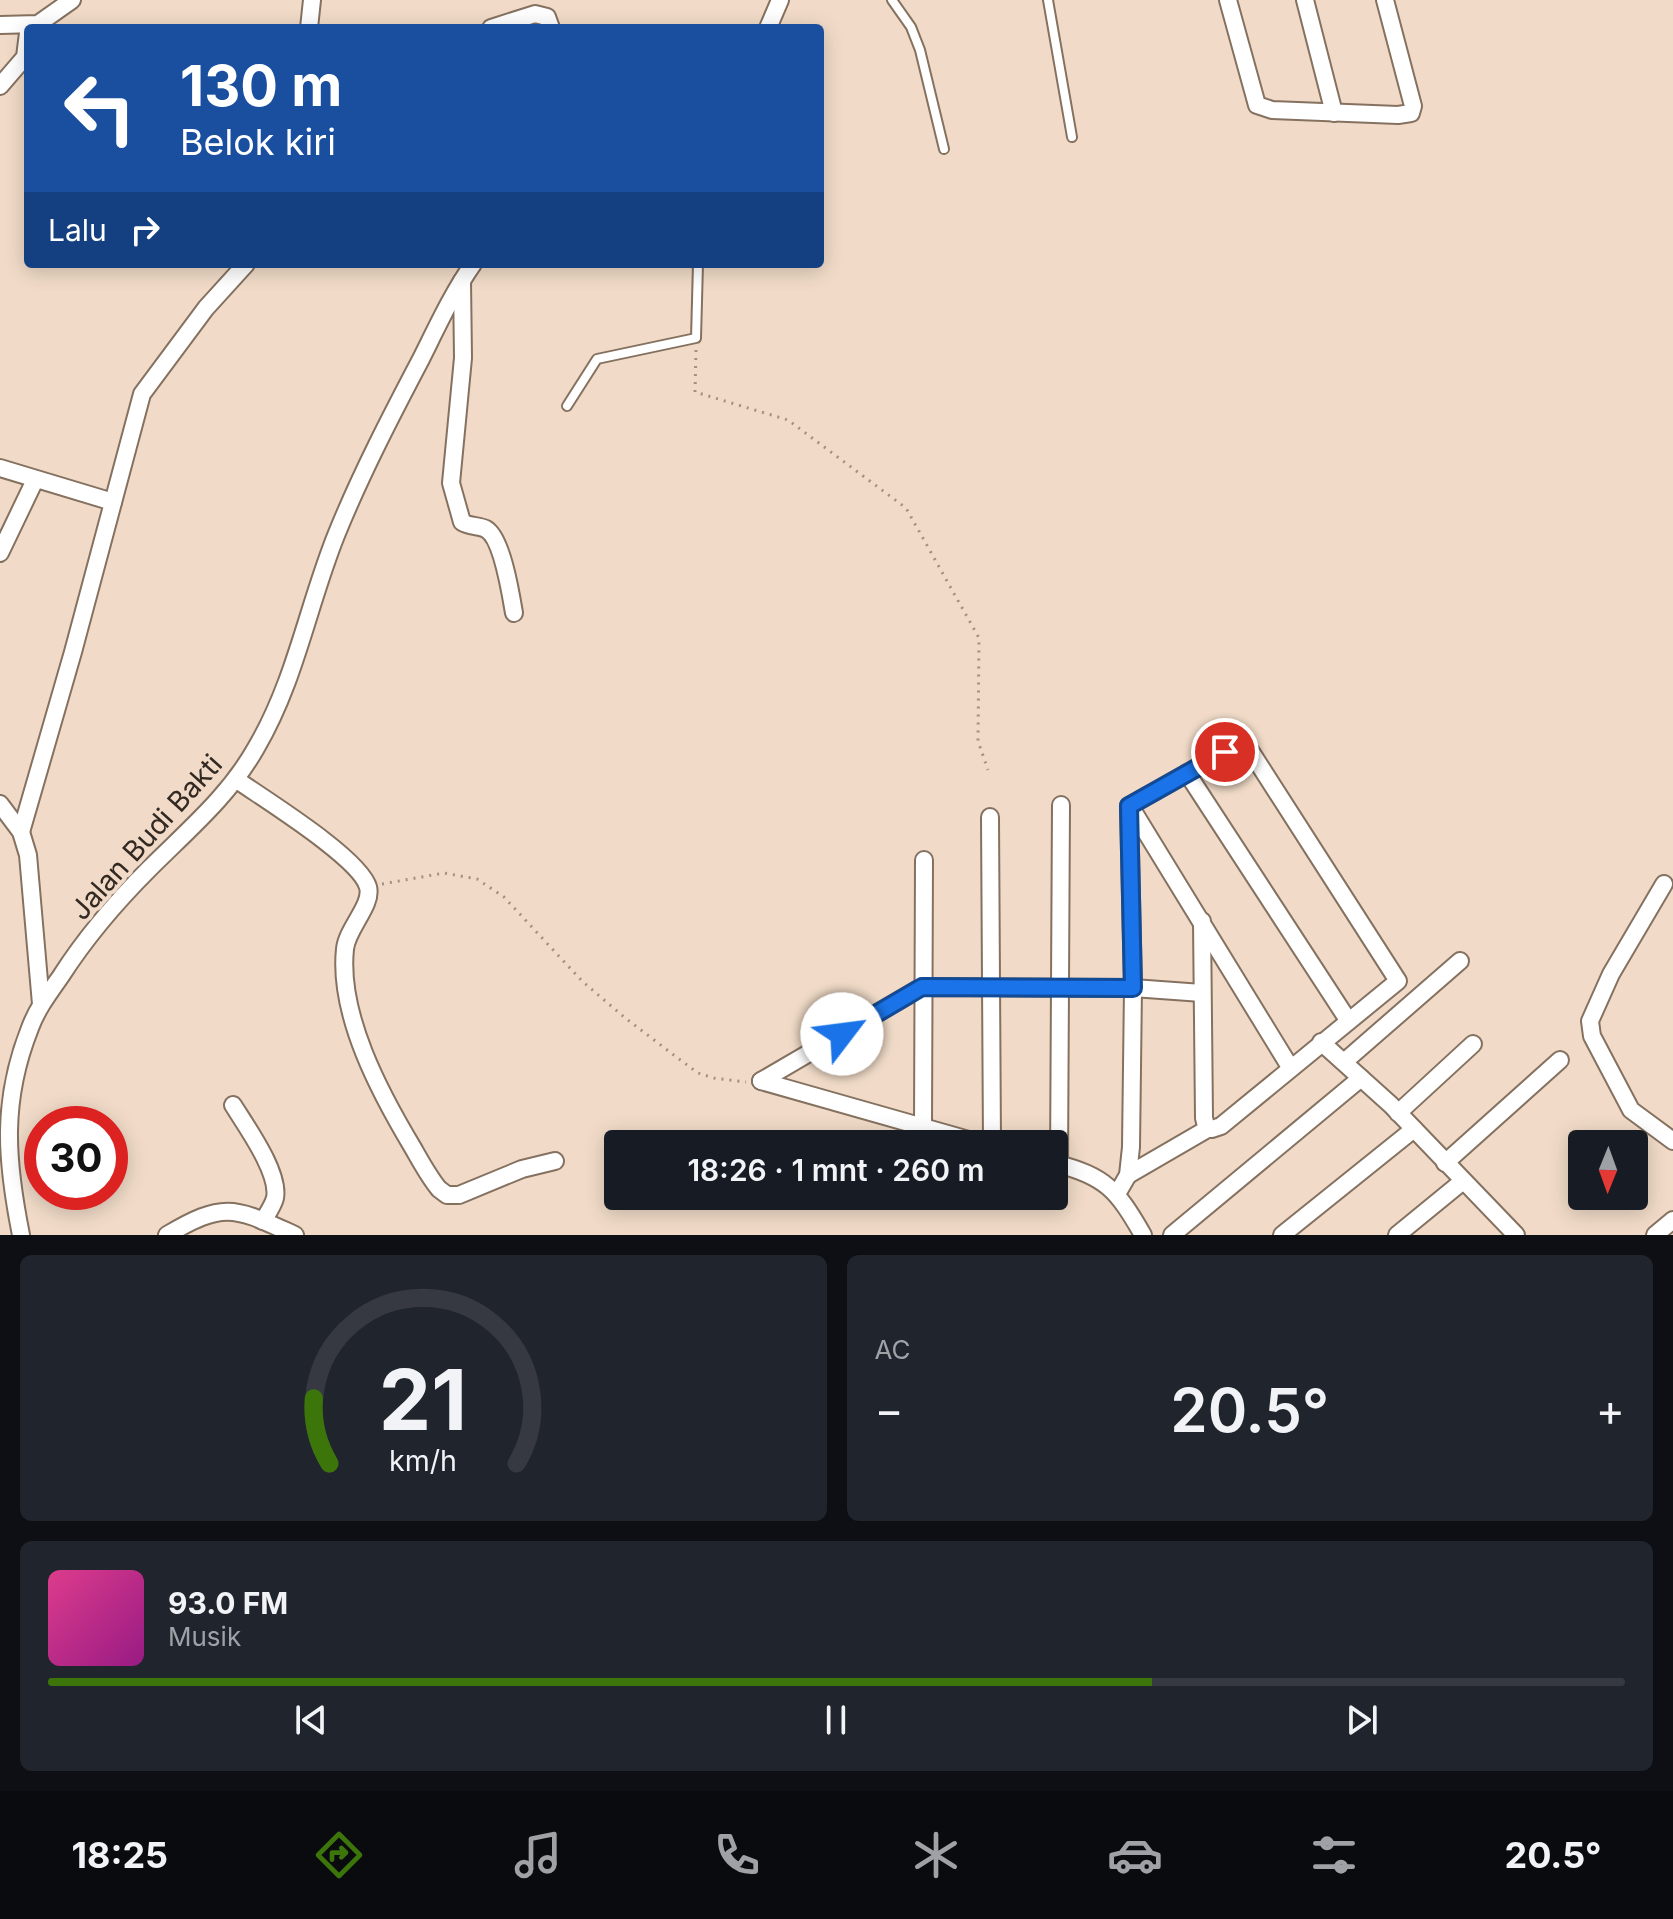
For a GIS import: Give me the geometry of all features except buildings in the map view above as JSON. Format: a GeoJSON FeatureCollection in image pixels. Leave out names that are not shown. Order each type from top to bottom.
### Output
{"type":"FeatureCollection","features":[{"type":"Feature","properties":{"kind":"street"},"geometry":{"type":"LineString","coordinates":[[38,24],[72,0]]}},
{"type":"Feature","properties":{"kind":"street"},"geometry":{"type":"LineString","coordinates":[[309,24],[312,0]]}},
{"type":"Feature","properties":{"kind":"street"},"geometry":{"type":"LineString","coordinates":[[770,24],[780,0]]}},
{"type":"Feature","properties":{"kind":"street"},"geometry":{"type":"LineString","coordinates":[[1228,0],[1257,105],[1272,110],[1411,113],[1413,106],[1385,0]]}},
{"type":"Feature","properties":{"kind":"street"},"geometry":{"type":"LineString","coordinates":[[1305,0],[1334,113]]}},
{"type":"Feature","properties":{"kind":"street"},"geometry":{"type":"LineString","coordinates":[[504,24],[535,14],[547,17],[550,24]]}},
{"type":"Feature","properties":{"kind":"street"},"geometry":{"type":"LineString","coordinates":[[0,25],[24,28]]}},
{"type":"Feature","properties":{"kind":"street"},"geometry":{"type":"LineString","coordinates":[[0,86],[24,58]]}},
{"type":"Feature","properties":{"kind":"street"},"geometry":{"type":"LineString","coordinates":[[21,832],[142,394],[206,308],[242,268]]}},
{"type":"Feature","properties":{"kind":"street","name":"Jalan Budi Bakti"},"geometry":{"type":"LineString","coordinates":[[21,1235],[9,1166],[9,1098],[21,1051],[41,1004],[112,907],[237,780],[272,720],[336,535],[392,414],[470,268]]}},
{"type":"Feature","properties":{"kind":"street"},"geometry":{"type":"LineString","coordinates":[[462,280],[463,358],[451,483],[462,522],[488,530],[496,543],[507,576],[514,613]]}},
{"type":"Feature","properties":{"kind":"street"},"geometry":{"type":"LineString","coordinates":[[0,468],[113,502]]}},
{"type":"Feature","properties":{"kind":"street"},"geometry":{"type":"LineString","coordinates":[[0,553],[35,480]]}},
{"type":"Feature","properties":{"kind":"street"},"geometry":{"type":"LineString","coordinates":[[1128,1175],[1209,1128],[1221,1126],[1398,981],[1244,741],[1129,806]]}},
{"type":"Feature","properties":{"kind":"street"},"geometry":{"type":"LineString","coordinates":[[1187,773],[1348,1020]]}},
{"type":"Feature","properties":{"kind":"street"},"geometry":{"type":"LineString","coordinates":[[237,780],[323,840],[357,871],[368,888],[367,902],[349,931],[345,944],[345,972],[352,1014],[380,1088],[434,1184],[447,1195],[459,1195],[522,1169],[555,1161]]}},
{"type":"Feature","properties":{"kind":"street"},"geometry":{"type":"LineString","coordinates":[[0,804],[21,832],[30,867],[41,1004]]}},
{"type":"Feature","properties":{"kind":"street"},"geometry":{"type":"LineString","coordinates":[[1058,1130],[1061,805]]}},
{"type":"Feature","properties":{"kind":"street"},"geometry":{"type":"LineString","coordinates":[[1129,806],[1290,1067]]}},
{"type":"Feature","properties":{"kind":"street"},"geometry":{"type":"LineString","coordinates":[[1117,1194],[1128,1175],[1131,1147],[1133,988],[1129,806]]}},
{"type":"Feature","properties":{"kind":"street"},"geometry":{"type":"LineString","coordinates":[[990,817],[992,1130]]}},
{"type":"Feature","properties":{"kind":"street"},"geometry":{"type":"LineString","coordinates":[[923,1127],[924,860]]}},
{"type":"Feature","properties":{"kind":"street"},"geometry":{"type":"LineString","coordinates":[[1664,884],[1611,974],[1590,1021],[1592,1036],[1631,1110],[1673,1141]]}},
{"type":"Feature","properties":{"kind":"street"},"geometry":{"type":"LineString","coordinates":[[1202,921],[1204,1118],[1209,1128]]}},
{"type":"Feature","properties":{"kind":"street"},"geometry":{"type":"LineString","coordinates":[[1344,1062],[1460,961]]}},
{"type":"Feature","properties":{"kind":"street"},"geometry":{"type":"LineString","coordinates":[[761,1081],[922,987],[1133,988],[1202,993]]}},
{"type":"Feature","properties":{"kind":"street"},"geometry":{"type":"LineString","coordinates":[[1321,1042],[1398,1113],[1516,1235]]}},
{"type":"Feature","properties":{"kind":"street"},"geometry":{"type":"LineString","coordinates":[[1398,1113],[1473,1044]]}},
{"type":"Feature","properties":{"kind":"street"},"geometry":{"type":"LineString","coordinates":[[1445,1163],[1560,1060]]}},
{"type":"Feature","properties":{"kind":"street"},"geometry":{"type":"LineString","coordinates":[[1172,1235],[1361,1078]]}},
{"type":"Feature","properties":{"kind":"street"},"geometry":{"type":"LineString","coordinates":[[761,1081],[934,1130]]}},
{"type":"Feature","properties":{"kind":"street"},"geometry":{"type":"LineString","coordinates":[[233,1105],[273,1180],[275,1200],[263,1221]]}},
{"type":"Feature","properties":{"kind":"street"},"geometry":{"type":"LineString","coordinates":[[1282,1235],[1414,1129]]}},
{"type":"Feature","properties":{"kind":"street"},"geometry":{"type":"LineString","coordinates":[[1068,1167],[1095,1176],[1117,1194],[1143,1235]]}},
{"type":"Feature","properties":{"kind":"street"},"geometry":{"type":"LineString","coordinates":[[1397,1235],[1463,1181]]}},
{"type":"Feature","properties":{"kind":"street"},"geometry":{"type":"LineString","coordinates":[[167,1235],[211,1212],[232,1211],[295,1235]]}},
{"type":"Feature","properties":{"kind":"street"},"geometry":{"type":"LineString","coordinates":[[1655,1235],[1673,1220]]}},
{"type":"Feature","properties":{"kind":"lane"},"geometry":{"type":"LineString","coordinates":[[892,0],[911,27],[920,50],[944,149]]}},
{"type":"Feature","properties":{"kind":"lane"},"geometry":{"type":"LineString","coordinates":[[1048,0],[1072,137]]}},
{"type":"Feature","properties":{"kind":"lane"},"geometry":{"type":"LineString","coordinates":[[567,406],[597,359],[696,338],[698,268]]}},
{"type":"Feature","properties":{"kind":"path"},"geometry":{"type":"LineString","coordinates":[[696,338],[695,392],[788,420],[906,508],[979,638],[978,741],[988,770]]}},
{"type":"Feature","properties":{"kind":"path"},"geometry":{"type":"LineString","coordinates":[[368,888],[444,873],[477,879],[504,897],[582,981],[698,1073],[735,1082],[761,1081]]}},
{"type":"Feature","properties":{"kind":"route"},"geometry":{"type":"LineString","coordinates":[[842,1034],[922,987],[1133,988],[1129,806],[1225,752]]}}]}
